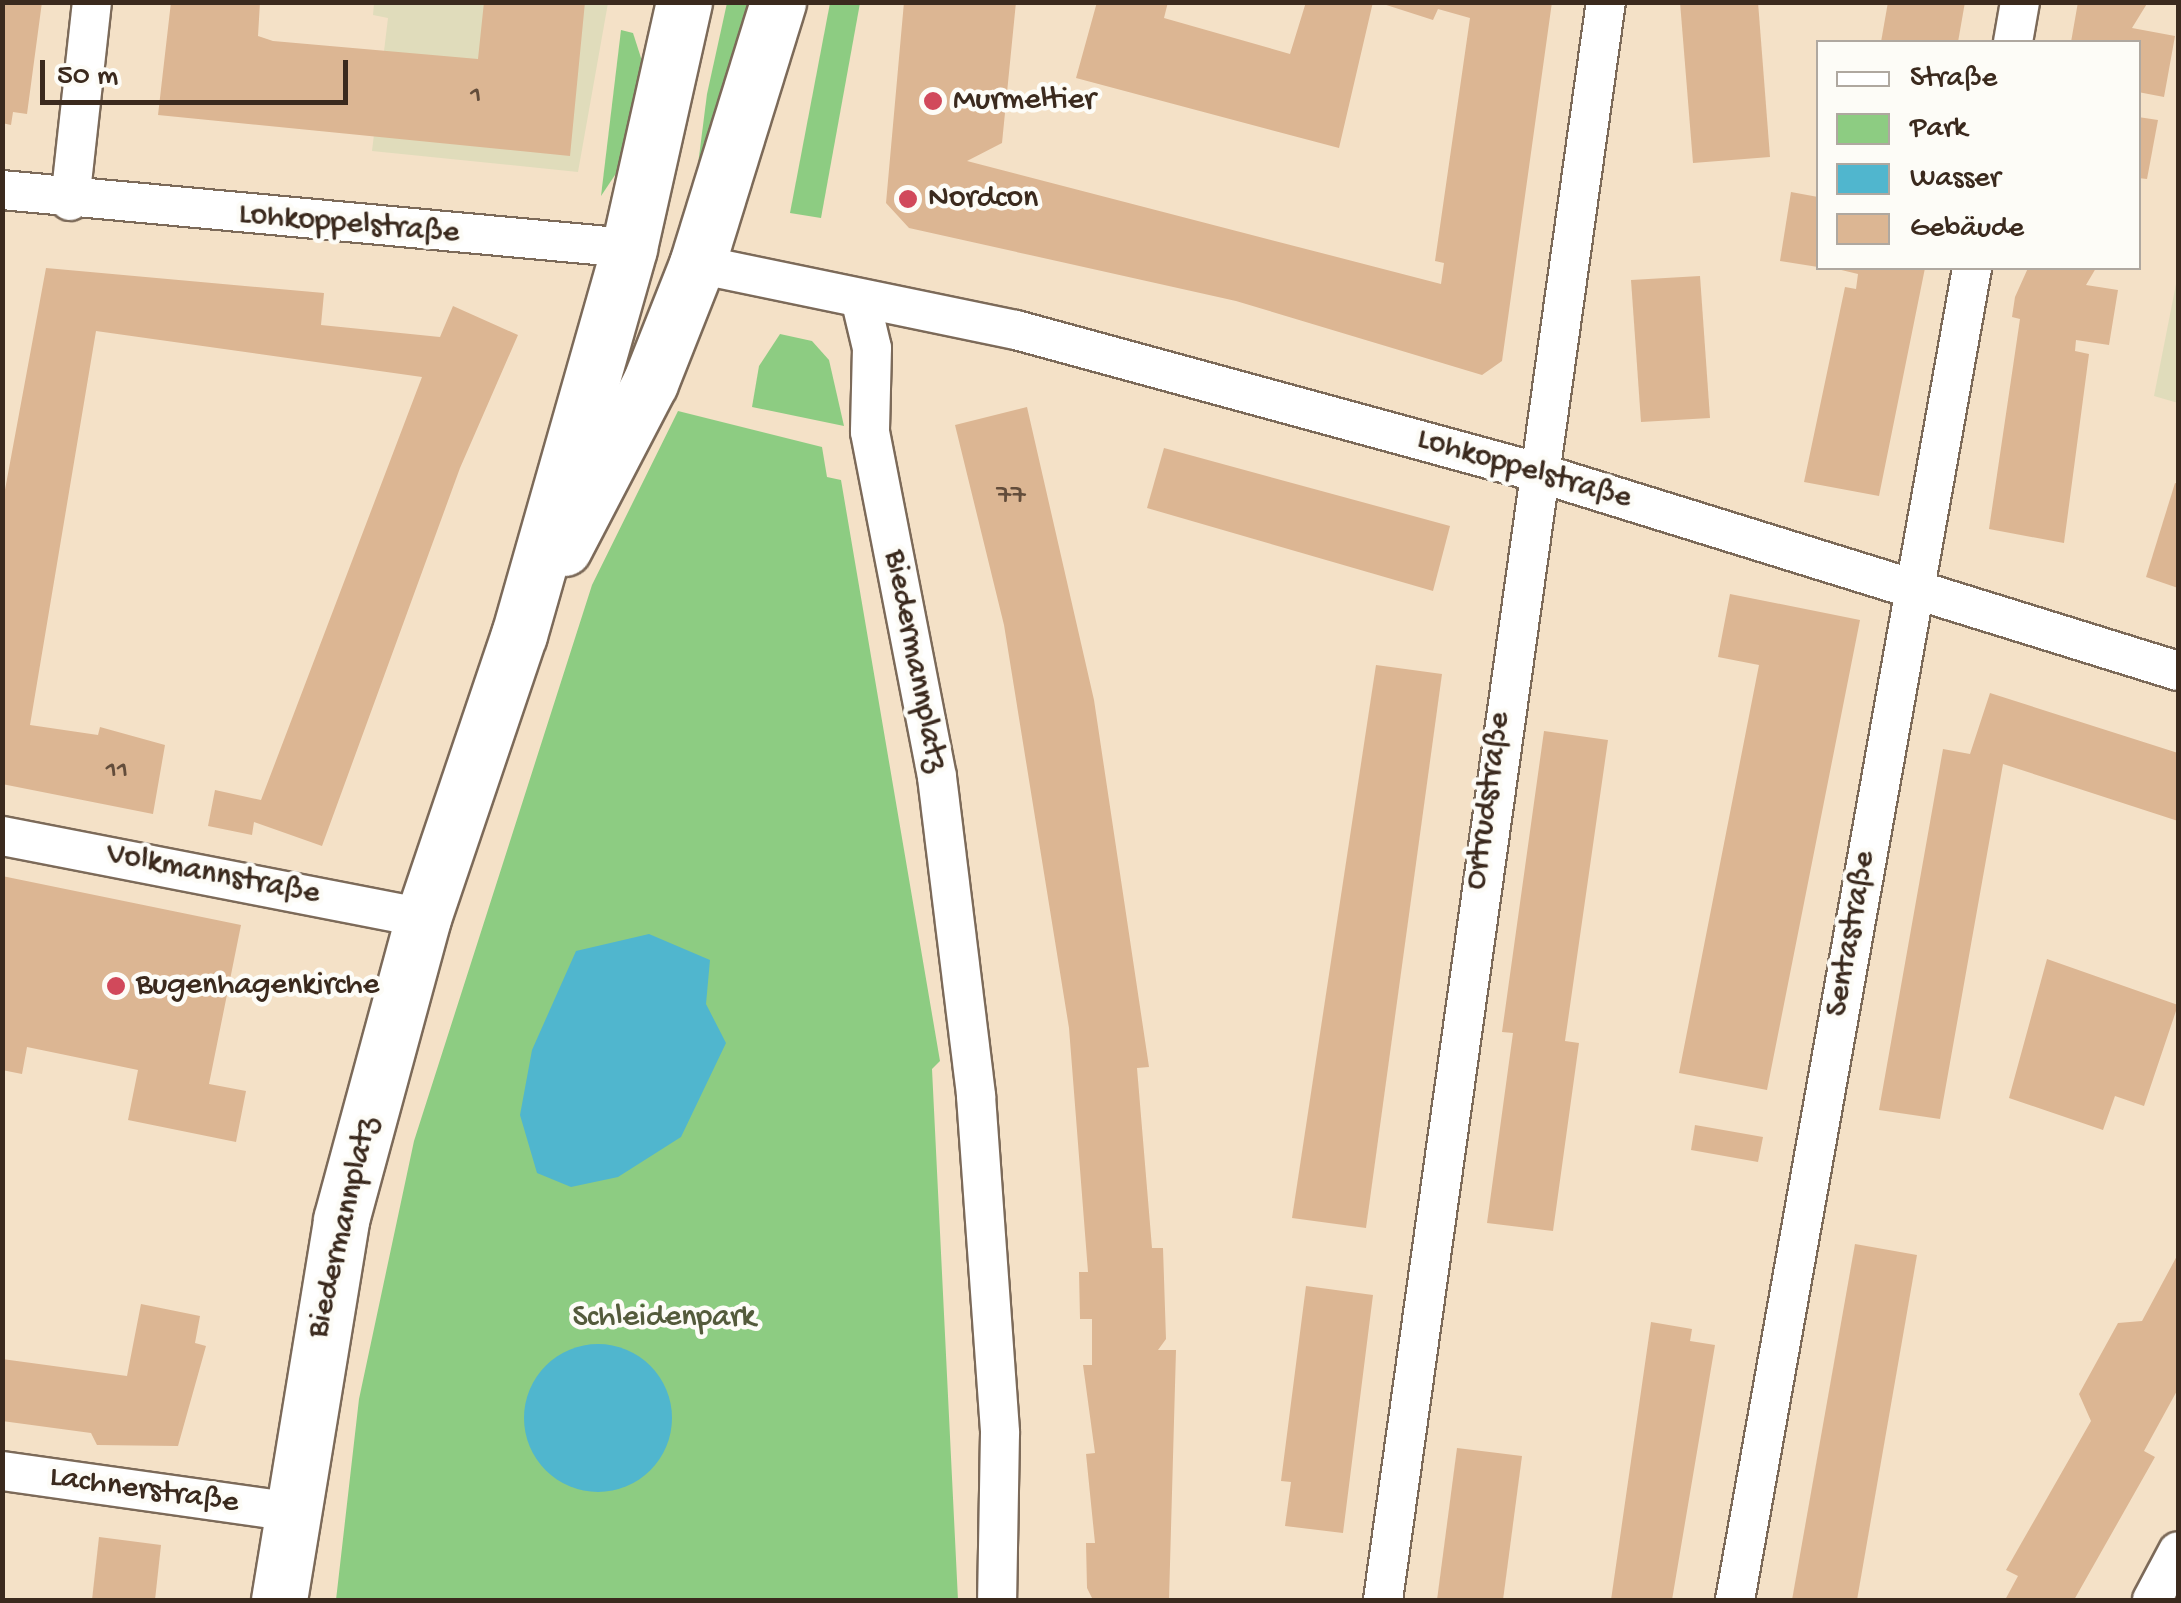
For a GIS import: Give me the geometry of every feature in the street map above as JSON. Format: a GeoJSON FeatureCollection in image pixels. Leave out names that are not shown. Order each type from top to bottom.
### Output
{"type":"FeatureCollection","features":[{"type":"Feature","properties":{"kind":"main road","name":"Biedermannplatz"},"geometry":{"type":"LineString","coordinates":[[279,1600],[286,1511],[341,1220],[423,918],[519,636],[630,248],[684,2]]}},
{"type":"Feature","properties":{"kind":"main road","name":"Biedermannplatz"},"geometry":{"type":"LineString","coordinates":[[519,636],[650,384],[697,264],[778,2]]}},
{"type":"Feature","properties":{"kind":"main road"},"geometry":{"type":"LineString","coordinates":[[630,248],[697,264]]}},
{"type":"Feature","properties":{"kind":"street"},"geometry":{"type":"LineString","coordinates":[[70,201],[92,2]]}},
{"type":"Feature","properties":{"kind":"street","name":"Ortrudstraße"},"geometry":{"type":"LineString","coordinates":[[1383,1600],[1533,471],[1606,2]]}},
{"type":"Feature","properties":{"kind":"street"},"geometry":{"type":"LineString","coordinates":[[2013,40],[2020,2]]}},
{"type":"Feature","properties":{"kind":"street","name":"Lohkoppelstraße"},"geometry":{"type":"LineString","coordinates":[[2,190],[70,201],[630,248]]}},
{"type":"Feature","properties":{"kind":"street"},"geometry":{"type":"LineString","coordinates":[[697,264],[861,302]]}},
{"type":"Feature","properties":{"kind":"street","name":"Sentastraße"},"geometry":{"type":"LineString","coordinates":[[1735,1600],[1912,588],[1972,270]]}},
{"type":"Feature","properties":{"kind":"street","name":"Lohkoppelstraße"},"geometry":{"type":"LineString","coordinates":[[861,302],[1016,330],[1533,471],[2178,670]]}},
{"type":"Feature","properties":{"kind":"street","name":"Biedermannplatz"},"geometry":{"type":"LineString","coordinates":[[861,302],[872,348],[870,432],[936,777],[976,1096],[1000,1433],[997,1600]]}},
{"type":"Feature","properties":{"kind":"street","name":"Volkmannstraße"},"geometry":{"type":"LineString","coordinates":[[2,836],[423,918]]}},
{"type":"Feature","properties":{"kind":"street","name":"Lachnerstraße"},"geometry":{"type":"LineString","coordinates":[[2,1472],[286,1511]]}},
{"type":"Feature","properties":{"kind":"street"},"geometry":{"type":"LineString","coordinates":[[2152,1600],[2178,1551]]}},
{"type":"Feature","properties":{"kind":"shaded area"},"geometry":{"type":"Polygon","coordinates":[[[374,3],[608,3],[578,172],[372,151],[388,18],[373,15],[374,3]]]}},
{"type":"Feature","properties":{"kind":"shaded area"},"geometry":{"type":"Polygon","coordinates":[[[2178,274],[2178,403],[2154,396],[2178,274]]]}},
{"type":"Feature","properties":{"kind":"green space"},"geometry":{"type":"Polygon","coordinates":[[[727,3],[755,3],[695,188],[707,94],[727,3]]]}},
{"type":"Feature","properties":{"kind":"green space"},"geometry":{"type":"Polygon","coordinates":[[[830,3],[860,3],[821,218],[790,213],[830,3]]]}},
{"type":"Feature","properties":{"kind":"green space"},"geometry":{"type":"Polygon","coordinates":[[[621,30],[633,33],[642,61],[640,111],[627,157],[601,196],[621,30]]]}},
{"type":"Feature","properties":{"kind":"green space"},"geometry":{"type":"Polygon","coordinates":[[[780,334],[812,341],[829,360],[844,426],[752,407],[759,366],[780,334]]]}},
{"type":"Feature","properties":{"kind":"green space","name":"Schleidenpark"},"geometry":{"type":"Polygon","coordinates":[[[678,411],[822,447],[827,477],[841,480],[940,1061],[932,1069],[958,1600],[336,1600],[359,1399],[414,1141],[592,585],[678,411]]]}},
{"type":"Feature","properties":{"kind":"water"},"geometry":{"type":"Polygon","coordinates":[[[649,934],[710,960],[706,1004],[726,1043],[681,1137],[618,1177],[571,1187],[537,1173],[520,1115],[532,1050],[576,951],[649,934]]]}},
{"type":"Feature","properties":{"kind":"water"},"geometry":{"type":"Polygon","coordinates":[[[598,1344],[626,1349],[651,1365],[667,1390],[672,1418],[667,1446],[651,1471],[626,1487],[598,1492],[570,1487],[545,1471],[529,1446],[524,1418],[529,1390],[545,1365],[570,1349],[598,1344]]]}},
{"type":"Feature","properties":{"kind":"building"},"geometry":{"type":"Polygon","coordinates":[[[2,2],[42,2],[27,114],[13,112],[11,125],[2,123],[2,2]]]}},
{"type":"Feature","properties":{"kind":"building"},"geometry":{"type":"Polygon","coordinates":[[[171,2],[260,2],[258,36],[273,41],[478,59],[484,2],[585,2],[570,156],[158,115],[171,2]]]}},
{"type":"Feature","properties":{"kind":"building"},"geometry":{"type":"Polygon","coordinates":[[[904,2],[1016,2],[1002,143],[967,161],[1441,284],[1444,263],[1435,261],[1470,18],[1438,9],[1433,20],[1377,2],[1552,2],[1502,361],[1482,375],[1236,301],[909,228],[886,203],[904,2]]]}},
{"type":"Feature","properties":{"kind":"building"},"geometry":{"type":"Polygon","coordinates":[[[1097,2],[1168,2],[1164,18],[1290,54],[1306,2],[1373,2],[1339,148],[1076,78],[1097,2]]]}},
{"type":"Feature","properties":{"kind":"building"},"geometry":{"type":"Polygon","coordinates":[[[1680,2],[1758,2],[1770,157],[1693,163],[1680,2]]]}},
{"type":"Feature","properties":{"kind":"building"},"geometry":{"type":"Polygon","coordinates":[[[1888,2],[1965,2],[1958,40],[1881,40],[1888,2]]]}},
{"type":"Feature","properties":{"kind":"building"},"geometry":{"type":"Polygon","coordinates":[[[2078,2],[2148,2],[2132,28],[2175,36],[2164,97],[2141,93],[2141,40],[2071,40],[2078,2]]]}},
{"type":"Feature","properties":{"kind":"building"},"geometry":{"type":"Polygon","coordinates":[[[2141,117],[2158,120],[2147,179],[2141,178],[2141,117]]]}},
{"type":"Feature","properties":{"kind":"building"},"geometry":{"type":"Polygon","coordinates":[[[1791,192],[1816,197],[1816,267],[1780,261],[1791,192]]]}},
{"type":"Feature","properties":{"kind":"building"},"geometry":{"type":"Polygon","coordinates":[[[46,268],[324,293],[321,325],[440,337],[453,306],[518,335],[460,468],[322,846],[254,822],[252,835],[208,826],[215,790],[261,800],[422,377],[96,331],[30,725],[98,735],[100,727],[165,745],[153,814],[2,784],[2,506],[46,268]]]}},
{"type":"Feature","properties":{"kind":"building"},"geometry":{"type":"Polygon","coordinates":[[[1841,270],[1925,270],[1879,496],[1804,482],[1845,287],[1856,289],[1858,274],[1841,270]]]}},
{"type":"Feature","properties":{"kind":"building"},"geometry":{"type":"Polygon","coordinates":[[[2027,270],[2095,270],[2086,285],[2118,290],[2109,345],[2076,340],[2075,351],[2089,354],[2064,543],[1989,529],[2020,319],[2012,317],[2015,297],[2027,270]]]}},
{"type":"Feature","properties":{"kind":"building"},"geometry":{"type":"Polygon","coordinates":[[[1700,276],[1710,418],[1641,422],[1631,280],[1700,276]]]}},
{"type":"Feature","properties":{"kind":"building"},"geometry":{"type":"Polygon","coordinates":[[[1027,407],[1094,700],[1149,1067],[1137,1068],[1152,1248],[1163,1248],[1166,1339],[1158,1350],[1176,1350],[1169,1600],[1093,1600],[1087,1588],[1086,1543],[1095,1543],[1086,1454],[1095,1453],[1083,1365],[1092,1365],[1092,1319],[1080,1319],[1079,1272],[1088,1272],[1069,1028],[1004,625],[955,425],[1027,407]]]}},
{"type":"Feature","properties":{"kind":"building"},"geometry":{"type":"Polygon","coordinates":[[[1164,448],[1450,526],[1433,591],[1147,508],[1164,448]]]}},
{"type":"Feature","properties":{"kind":"building"},"geometry":{"type":"Polygon","coordinates":[[[2175,483],[2178,484],[2178,588],[2146,577],[2175,483]]]}},
{"type":"Feature","properties":{"kind":"building"},"geometry":{"type":"Polygon","coordinates":[[[1730,594],[1860,620],[1767,1090],[1679,1073],[1759,665],[1718,657],[1730,594]]]}},
{"type":"Feature","properties":{"kind":"building"},"geometry":{"type":"Polygon","coordinates":[[[1376,665],[1442,674],[1366,1228],[1292,1218],[1376,665]]]}},
{"type":"Feature","properties":{"kind":"building"},"geometry":{"type":"Polygon","coordinates":[[[1990,693],[2178,753],[2178,821],[2003,764],[1940,1119],[1879,1110],[1943,749],[1970,754],[1990,693]]]}},
{"type":"Feature","properties":{"kind":"building"},"geometry":{"type":"Polygon","coordinates":[[[1544,731],[1608,740],[1565,1041],[1579,1043],[1553,1231],[1487,1223],[1513,1033],[1502,1032],[1544,731]]]}},
{"type":"Feature","properties":{"kind":"building","name":"Bugenhagenkirche"},"geometry":{"type":"Polygon","coordinates":[[[2,876],[241,925],[209,1084],[246,1091],[236,1142],[128,1120],[138,1070],[27,1047],[22,1074],[2,1070],[2,876]]]}},
{"type":"Feature","properties":{"kind":"building"},"geometry":{"type":"Polygon","coordinates":[[[2047,959],[2178,1005],[2144,1106],[2115,1096],[2103,1130],[2009,1098],[2047,959]]]}},
{"type":"Feature","properties":{"kind":"building"},"geometry":{"type":"Polygon","coordinates":[[[1695,1125],[1763,1137],[1758,1162],[1691,1150],[1695,1125]]]}},
{"type":"Feature","properties":{"kind":"building"},"geometry":{"type":"Polygon","coordinates":[[[1855,1244],[1917,1255],[1857,1600],[1792,1600],[1855,1244]]]}},
{"type":"Feature","properties":{"kind":"building"},"geometry":{"type":"Polygon","coordinates":[[[2178,1254],[2178,1389],[2144,1451],[2155,1457],[2074,1600],[2005,1600],[2018,1576],[2006,1570],[2091,1421],[2079,1394],[2118,1323],[2142,1321],[2178,1254]]]}},
{"type":"Feature","properties":{"kind":"building"},"geometry":{"type":"Polygon","coordinates":[[[1306,1286],[1373,1295],[1343,1533],[1285,1526],[1291,1482],[1281,1481],[1306,1286]]]}},
{"type":"Feature","properties":{"kind":"building"},"geometry":{"type":"Polygon","coordinates":[[[141,1304],[200,1316],[195,1343],[206,1346],[178,1446],[97,1445],[91,1433],[2,1421],[2,1359],[127,1376],[141,1304]]]}},
{"type":"Feature","properties":{"kind":"building"},"geometry":{"type":"Polygon","coordinates":[[[1651,1322],[1692,1329],[1690,1341],[1715,1345],[1672,1600],[1611,1600],[1651,1322]]]}},
{"type":"Feature","properties":{"kind":"building"},"geometry":{"type":"Polygon","coordinates":[[[1457,1448],[1522,1456],[1503,1600],[1437,1600],[1457,1448]]]}},
{"type":"Feature","properties":{"kind":"building"},"geometry":{"type":"Polygon","coordinates":[[[99,1537],[161,1545],[155,1600],[92,1600],[99,1537]]]}},
{"type":"Feature","properties":{"kind":"place","name":"Murmeltier"},"geometry":{"type":"Point","coordinates":[933,101]}},
{"type":"Feature","properties":{"kind":"place","name":"Nordcon"},"geometry":{"type":"Point","coordinates":[908,199]}},
{"type":"Feature","properties":{"kind":"place","name":"Bugenhagenkirche"},"geometry":{"type":"Point","coordinates":[116,986]}}]}
